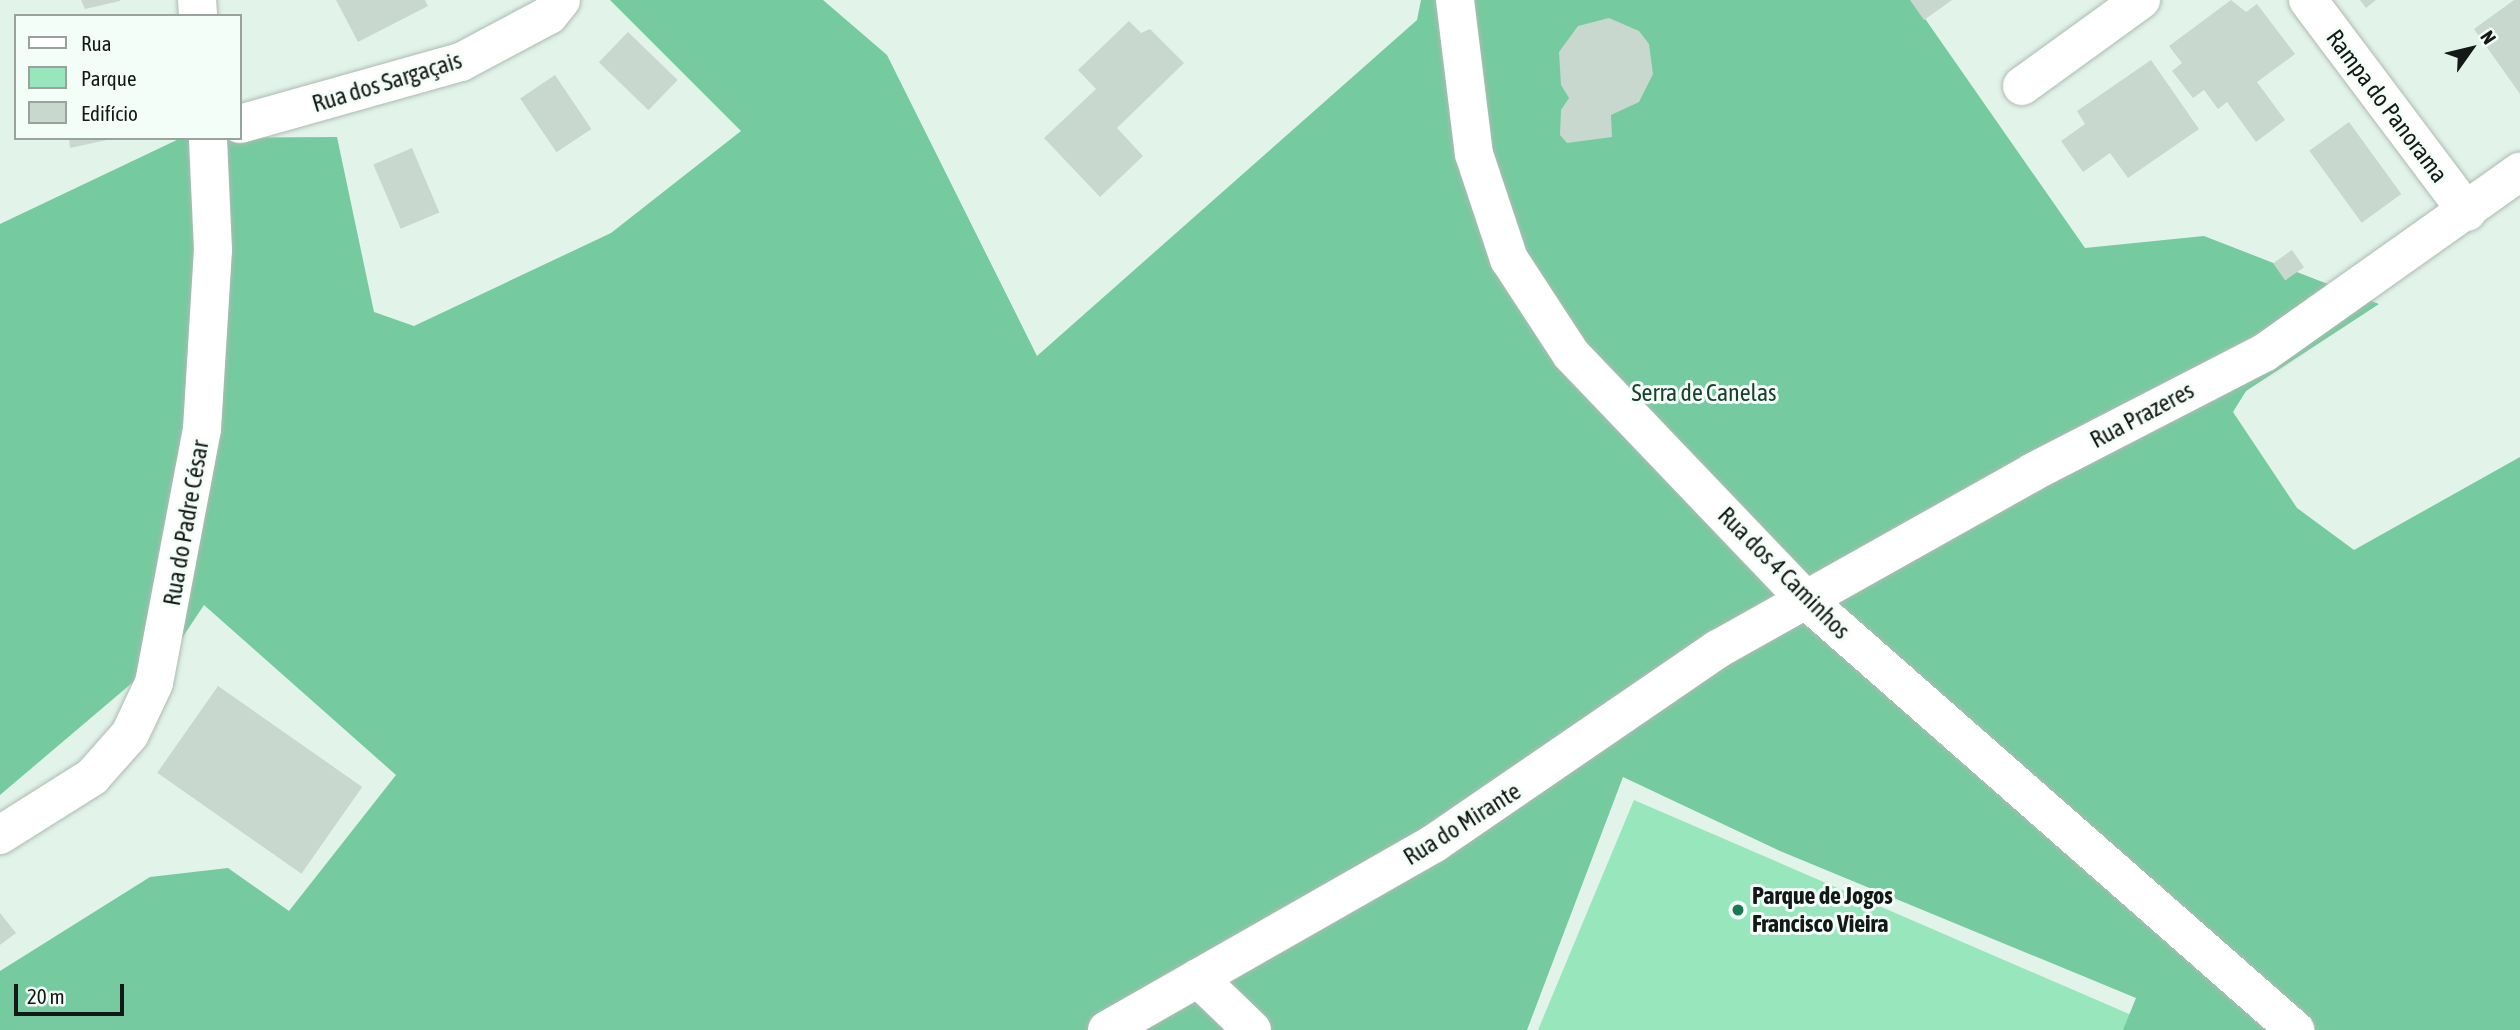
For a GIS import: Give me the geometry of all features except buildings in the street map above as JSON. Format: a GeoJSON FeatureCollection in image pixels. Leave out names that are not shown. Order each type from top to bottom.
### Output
{"type":"FeatureCollection","features":[{"type":"Feature","properties":{"kind":"street","name":"Rua dos Sargaçais"},"geometry":{"type":"LineString","coordinates":[[242,123],[461,62],[550,15],[561,0]]}},
{"type":"Feature","properties":{"kind":"street","name":"Rua dos 4 Caminhos"},"geometry":{"type":"LineString","coordinates":[[1455,0],[1474,155],[1509,259],[1571,354],[1805,599],[2295,1030]]}},
{"type":"Feature","properties":{"kind":"street"},"geometry":{"type":"LineString","coordinates":[[2022,86],[2141,0]]}},
{"type":"Feature","properties":{"kind":"street","name":"Rampa do Panorama"},"geometry":{"type":"LineString","coordinates":[[2308,0],[2467,212]]}},
{"type":"Feature","properties":{"kind":"street","name":"Rua do Padre César"},"geometry":{"type":"LineString","coordinates":[[0,835],[92,776],[130,734],[154,683],[202,429],[213,250],[208,140]]}},
{"type":"Feature","properties":{"kind":"street","name":"Rua Prazeres"},"geometry":{"type":"LineString","coordinates":[[1805,599],[2264,353],[2520,172]]}},
{"type":"Feature","properties":{"kind":"street","name":"Rua do Mirante"},"geometry":{"type":"LineString","coordinates":[[1107,1030],[1436,842],[1718,649],[1805,599]]}},
{"type":"Feature","properties":{"kind":"street"},"geometry":{"type":"LineString","coordinates":[[1198,978],[1252,1030]]}},
{"type":"Feature","properties":{"kind":"green space","name":"Serra de Canelas"},"geometry":{"type":"Polygon","coordinates":[[[610,0],[823,0],[887,55],[1037,356],[1417,20],[1421,0],[1912,0],[2085,248],[2204,236],[2379,304],[2246,391],[2233,412],[2297,508],[2354,550],[2520,457],[2520,1030],[2123,1030],[2136,998],[1780,851],[1623,777],[1527,1030],[0,1030],[0,971],[150,877],[228,868],[289,911],[396,775],[204,605],[178,644],[0,795],[0,224],[177,140],[337,137],[374,312],[414,326],[611,233],[741,131],[610,0]]]}},
{"type":"Feature","properties":{"kind":"green space","name":"Parque de Jogos Francisco Vieira"},"geometry":{"type":"Polygon","coordinates":[[[1634,800],[2143,1020],[2140,1030],[1538,1030],[1634,800]]]}},
{"type":"Feature","properties":{"kind":"place","name":"Parque de Jogos Francisco Vieira"},"geometry":{"type":"Point","coordinates":[1738,910]}}]}
